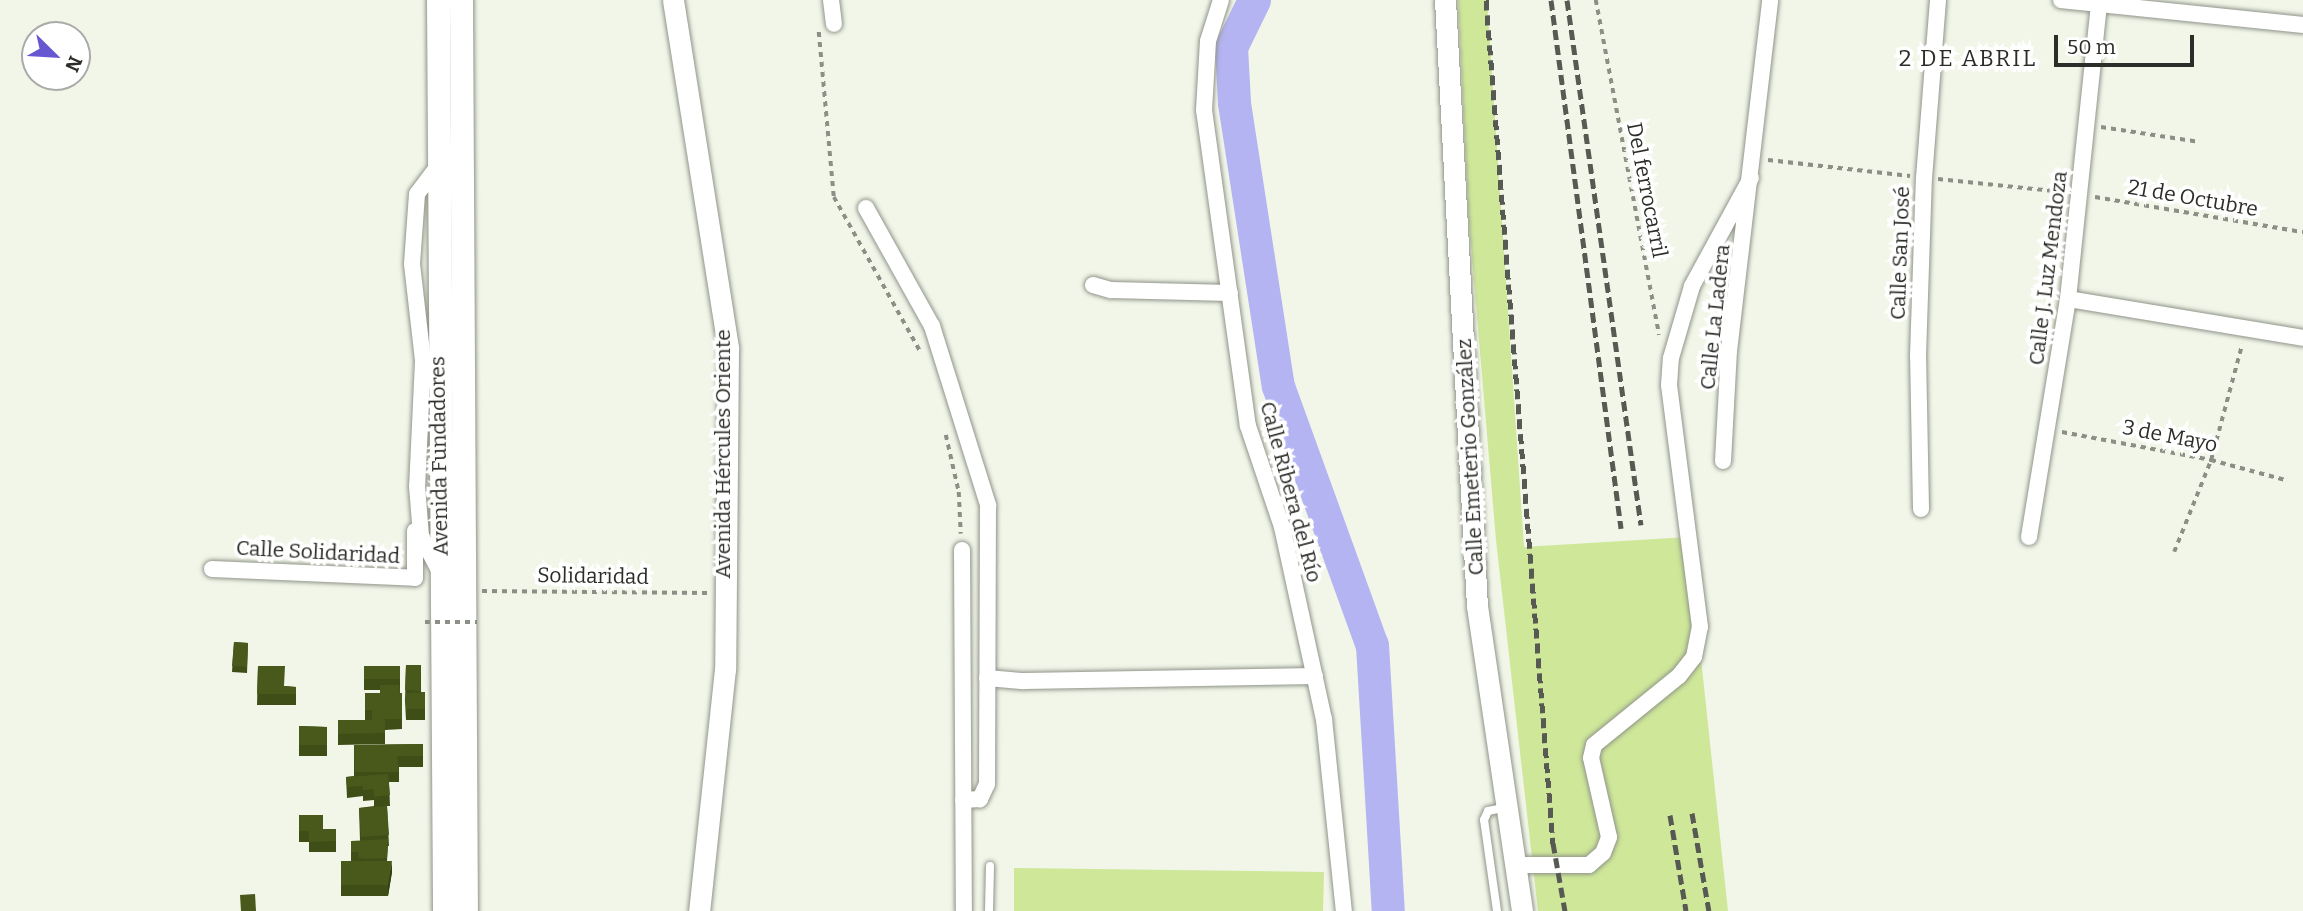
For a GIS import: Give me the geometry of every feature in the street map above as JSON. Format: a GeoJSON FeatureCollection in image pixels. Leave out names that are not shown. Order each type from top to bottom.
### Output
{"type":"FeatureCollection","features":[{"type":"Feature","properties":{"kind":"main road","name":"Avenida Fundadores"},"geometry":{"type":"LineString","coordinates":[[438,0],[444,911]]}},
{"type":"Feature","properties":{"kind":"main road","name":"Avenida Fundadores"},"geometry":{"type":"LineString","coordinates":[[461,0],[462,590],[466,911]]}},
{"type":"Feature","properties":{"kind":"street","name":"Avenida Hércules Oriente"},"geometry":{"type":"LineString","coordinates":[[673,0],[727,348],[723,593],[725,669],[699,911]]}},
{"type":"Feature","properties":{"kind":"street"},"geometry":{"type":"LineString","coordinates":[[831,0],[834,23]]}},
{"type":"Feature","properties":{"kind":"street","name":"Calle Ribera del Río"},"geometry":{"type":"LineString","coordinates":[[1221,0],[1208,41],[1204,110],[1248,426],[1282,527],[1315,676],[1344,911]]}},
{"type":"Feature","properties":{"kind":"street","name":"Calle Emeterio González"},"geometry":{"type":"LineString","coordinates":[[1445,0],[1477,606],[1522,911]]}},
{"type":"Feature","properties":{"kind":"street","name":"Calle La Ladera"},"geometry":{"type":"LineString","coordinates":[[1723,461],[1729,351],[1770,0]]}},
{"type":"Feature","properties":{"kind":"street","name":"Calle San José"},"geometry":{"type":"LineString","coordinates":[[1921,509],[1918,356],[1924,178],[1938,0]]}},
{"type":"Feature","properties":{"kind":"street"},"geometry":{"type":"LineString","coordinates":[[2060,0],[2303,25]]}},
{"type":"Feature","properties":{"kind":"street","name":"Calle J. Luz Mendoza"},"geometry":{"type":"LineString","coordinates":[[2029,537],[2068,299],[2099,3]]}},
{"type":"Feature","properties":{"kind":"street"},"geometry":{"type":"LineString","coordinates":[[438,166],[417,194],[412,264],[423,361],[417,486],[421,536],[440,572]]}},
{"type":"Feature","properties":{"kind":"street","name":"Calle La Ladera"},"geometry":{"type":"LineString","coordinates":[[1516,865],[1589,865],[1603,853],[1609,836],[1591,758],[1594,745],[1679,676],[1694,657],[1700,627],[1669,385],[1671,358],[1692,286],[1751,178]]}},
{"type":"Feature","properties":{"kind":"street"},"geometry":{"type":"LineString","coordinates":[[866,208],[932,327],[988,505],[987,784],[980,799],[962,800]]}},
{"type":"Feature","properties":{"kind":"street"},"geometry":{"type":"LineString","coordinates":[[1093,285],[1111,290],[1230,293]]}},
{"type":"Feature","properties":{"kind":"street"},"geometry":{"type":"LineString","coordinates":[[2068,299],[2303,338]]}},
{"type":"Feature","properties":{"kind":"street","name":"Calle Solidaridad"},"geometry":{"type":"LineString","coordinates":[[212,569],[415,578],[417,486]]}},
{"type":"Feature","properties":{"kind":"street"},"geometry":{"type":"LineString","coordinates":[[962,550],[964,911]]}},
{"type":"Feature","properties":{"kind":"street"},"geometry":{"type":"LineString","coordinates":[[987,678],[1024,681],[1315,676]]}},
{"type":"Feature","properties":{"kind":"lane"},"geometry":{"type":"LineString","coordinates":[[1497,911],[1484,820],[1488,811],[1507,808]]}},
{"type":"Feature","properties":{"kind":"lane"},"geometry":{"type":"LineString","coordinates":[[989,911],[990,866]]}},
{"type":"Feature","properties":{"kind":"path","name":"Del ferrocarril"},"geometry":{"type":"LineString","coordinates":[[1596,0],[1661,345]]}},
{"type":"Feature","properties":{"kind":"path"},"geometry":{"type":"LineString","coordinates":[[2086,125],[2200,142]]}},
{"type":"Feature","properties":{"kind":"path","name":"21 de Octubre"},"geometry":{"type":"LineString","coordinates":[[2078,194],[2303,232]]}},
{"type":"Feature","properties":{"kind":"path"},"geometry":{"type":"LineString","coordinates":[[2174,552],[2211,460],[2246,330]]}},
{"type":"Feature","properties":{"kind":"path","name":"3 de Mayo"},"geometry":{"type":"LineString","coordinates":[[2047,429],[2211,460],[2286,480]]}},
{"type":"Feature","properties":{"kind":"path","name":"Solidaridad"},"geometry":{"type":"LineString","coordinates":[[462,590],[723,593]]}},
{"type":"Feature","properties":{"kind":"path"},"geometry":{"type":"LineString","coordinates":[[425,622],[477,622]]}},
{"type":"Feature","properties":{"kind":"green space"},"geometry":{"type":"Polygon","coordinates":[[[1458,0],[1487,0],[1524,547],[1688,537],[1728,911],[1538,911],[1496,540],[1469,222],[1458,0]]]}},
{"type":"Feature","properties":{"kind":"green space"},"geometry":{"type":"Polygon","coordinates":[[[1014,868],[1324,872],[1323,911],[1014,911],[1014,868]]]}},
{"type":"Feature","properties":{"kind":"building"},"geometry":{"type":"Polygon","coordinates":[[[234,642],[248,643],[247,667],[232,666],[234,642]]]}},
{"type":"Feature","properties":{"kind":"building"},"geometry":{"type":"Polygon","coordinates":[[[406,665],[421,665],[420,691],[405,690],[406,665]]]}},
{"type":"Feature","properties":{"kind":"building"},"geometry":{"type":"Polygon","coordinates":[[[258,666],[285,666],[284,686],[296,687],[296,694],[257,694],[258,666]]]}},
{"type":"Feature","properties":{"kind":"building"},"geometry":{"type":"Polygon","coordinates":[[[364,666],[400,666],[400,679],[364,679],[364,666]]]}},
{"type":"Feature","properties":{"kind":"building"},"geometry":{"type":"Polygon","coordinates":[[[380,685],[399,685],[400,693],[380,693],[380,685]]]}},
{"type":"Feature","properties":{"kind":"building"},"geometry":{"type":"Polygon","coordinates":[[[425,692],[425,709],[406,709],[406,693],[425,692]]]}},
{"type":"Feature","properties":{"kind":"building"},"geometry":{"type":"Polygon","coordinates":[[[365,693],[402,693],[402,719],[385,719],[385,733],[338,734],[338,720],[372,720],[372,710],[365,710],[365,693]]]}},
{"type":"Feature","properties":{"kind":"building"},"geometry":{"type":"Polygon","coordinates":[[[299,726],[327,727],[327,745],[299,745],[299,726]]]}},
{"type":"Feature","properties":{"kind":"building"},"geometry":{"type":"Polygon","coordinates":[[[423,744],[423,756],[397,756],[399,772],[355,772],[354,745],[423,744]]]}},
{"type":"Feature","properties":{"kind":"building"},"geometry":{"type":"Polygon","coordinates":[[[388,774],[390,795],[374,797],[374,789],[363,790],[363,786],[347,787],[346,777],[388,774]]]}},
{"type":"Feature","properties":{"kind":"building"},"geometry":{"type":"Polygon","coordinates":[[[387,806],[389,835],[361,837],[359,808],[387,806]]]}},
{"type":"Feature","properties":{"kind":"building"},"geometry":{"type":"Polygon","coordinates":[[[299,815],[323,815],[323,829],[336,829],[336,841],[309,842],[309,831],[299,831],[299,815]]]}},
{"type":"Feature","properties":{"kind":"building"},"geometry":{"type":"Polygon","coordinates":[[[388,839],[387,858],[359,858],[358,852],[351,852],[351,841],[388,839]]]}},
{"type":"Feature","properties":{"kind":"building"},"geometry":{"type":"Polygon","coordinates":[[[341,861],[392,861],[388,885],[341,885],[341,861]]]}},
{"type":"Feature","properties":{"kind":"building"},"geometry":{"type":"Polygon","coordinates":[[[255,894],[256,911],[241,911],[240,895],[255,894]]]}},
{"type":"Feature","properties":{"kind":"waterway"},"geometry":{"type":"LineString","coordinates":[[1254,0],[1231,47],[1234,103],[1278,386],[1372,645],[1388,911]]}},
{"type":"Feature","properties":{"kind":"railway"},"geometry":{"type":"LineString","coordinates":[[1486,0],[1553,843],[1565,911]]}},
{"type":"Feature","properties":{"kind":"railway"},"geometry":{"type":"LineString","coordinates":[[1551,0],[1621,528]]}},
{"type":"Feature","properties":{"kind":"railway"},"geometry":{"type":"LineString","coordinates":[[1567,0],[1641,525]]}},
{"type":"Feature","properties":{"kind":"railway"},"geometry":{"type":"LineString","coordinates":[[1692,813],[1709,911]]}},
{"type":"Feature","properties":{"kind":"railway"},"geometry":{"type":"LineString","coordinates":[[1670,815],[1686,911]]}},
{"type":"Feature","properties":{"kind":"district","name":"2 DE ABRIL"},"geometry":{"type":"Point","coordinates":[1968,58]}}]}
